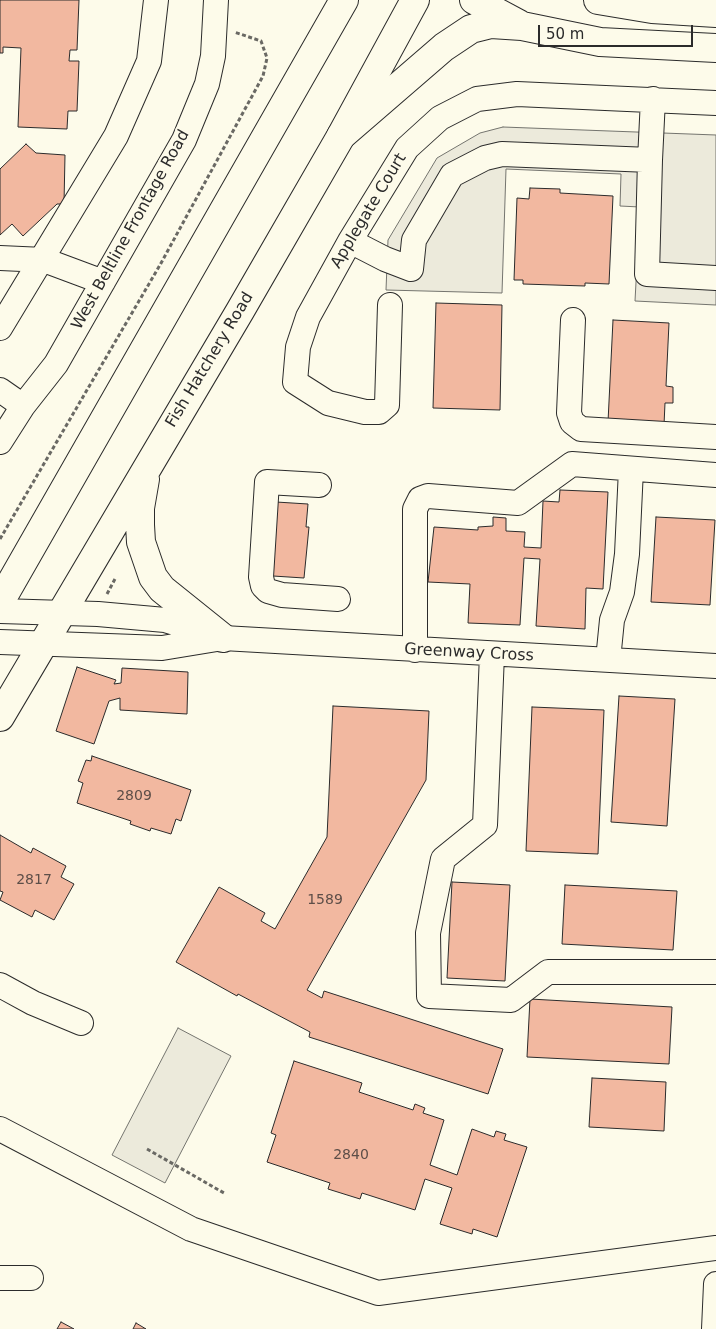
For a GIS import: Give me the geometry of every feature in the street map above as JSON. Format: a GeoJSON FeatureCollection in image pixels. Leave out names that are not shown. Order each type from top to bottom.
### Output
{"type":"FeatureCollection","features":[{"type":"Feature","properties":{"kind":"main road"},"geometry":{"type":"LineString","coordinates":[[0,602],[344,0]]}},
{"type":"Feature","properties":{"kind":"main road","name":"Fish Hatchery Road"},"geometry":{"type":"LineString","coordinates":[[0,717],[41,644],[240,311],[415,0]]}},
{"type":"Feature","properties":{"kind":"main road"},"geometry":{"type":"LineString","coordinates":[[474,0],[522,26]]}},
{"type":"Feature","properties":{"kind":"main road"},"geometry":{"type":"LineString","coordinates":[[598,0],[652,10],[716,13]]}},
{"type":"Feature","properties":{"kind":"main road"},"geometry":{"type":"LineString","coordinates":[[340,136],[444,47],[471,29],[491,24],[522,26],[600,42],[716,48]]}},
{"type":"Feature","properties":{"kind":"main road"},"geometry":{"type":"LineString","coordinates":[[152,458],[145,476],[140,508],[141,542],[152,578],[162,589],[223,638]]}},
{"type":"Feature","properties":{"kind":"street"},"geometry":{"type":"LineString","coordinates":[[0,328],[44,260],[116,136],[133,101],[149,61],[156,0]]}},
{"type":"Feature","properties":{"kind":"street","name":"West Beltline Frontage Road"},"geometry":{"type":"LineString","coordinates":[[0,442],[23,406],[56,364],[184,140],[207,84],[213,56],[216,0]]}},
{"type":"Feature","properties":{"kind":"street","name":"Applegate Court"},"geometry":{"type":"LineString","coordinates":[[390,305],[387,405],[379,412],[365,412],[328,403],[295,382],[298,347],[308,317],[350,241],[407,148],[440,118],[477,99],[517,94],[716,103]]}},
{"type":"Feature","properties":{"kind":"street"},"geometry":{"type":"LineString","coordinates":[[653,99],[647,274],[716,278]]}},
{"type":"Feature","properties":{"kind":"street"},"geometry":{"type":"LineString","coordinates":[[350,241],[385,259],[411,269],[414,240],[452,176],[485,158],[502,154],[650,160]]}},
{"type":"Feature","properties":{"kind":"street"},"geometry":{"type":"LineString","coordinates":[[0,258],[44,260],[103,282]]}},
{"type":"Feature","properties":{"kind":"street"},"geometry":{"type":"LineString","coordinates":[[573,320],[569,413],[572,422],[581,429],[716,437]]}},
{"type":"Feature","properties":{"kind":"street"},"geometry":{"type":"LineString","coordinates":[[0,390],[23,406]]}},
{"type":"Feature","properties":{"kind":"street"},"geometry":{"type":"LineString","coordinates":[[416,650],[415,508],[420,499],[428,496],[518,503],[572,464],[716,475]]}},
{"type":"Feature","properties":{"kind":"street"},"geometry":{"type":"LineString","coordinates":[[608,660],[612,620],[622,592],[631,469]]}},
{"type":"Feature","properties":{"kind":"street"},"geometry":{"type":"LineString","coordinates":[[319,485],[267,482],[261,577],[263,586],[275,593],[338,599]]}},
{"type":"Feature","properties":{"kind":"street","name":"Greenway Cross"},"geometry":{"type":"LineString","coordinates":[[0,611],[165,620],[223,638]]}},
{"type":"Feature","properties":{"kind":"street","name":"Greenway Cross"},"geometry":{"type":"LineString","coordinates":[[0,642],[162,648],[223,638],[716,666]]}},
{"type":"Feature","properties":{"kind":"street"},"geometry":{"type":"LineString","coordinates":[[492,654],[485,825],[443,859],[428,934],[429,996],[512,1000],[548,972],[716,972]]}},
{"type":"Feature","properties":{"kind":"street"},"geometry":{"type":"LineString","coordinates":[[0,985],[34,1003],[81,1023]]}},
{"type":"Feature","properties":{"kind":"street"},"geometry":{"type":"LineString","coordinates":[[0,1129],[191,1229],[378,1292],[716,1248]]}},
{"type":"Feature","properties":{"kind":"street"},"geometry":{"type":"LineString","coordinates":[[0,1278],[31,1278]]}},
{"type":"Feature","properties":{"kind":"street"},"geometry":{"type":"LineString","coordinates":[[714,1329],[716,1284]]}},
{"type":"Feature","properties":{"kind":"path"},"geometry":{"type":"LineString","coordinates":[[0,539],[160,265],[263,76],[267,58],[261,41],[231,32]]}},
{"type":"Feature","properties":{"kind":"path"},"geometry":{"type":"LineString","coordinates":[[103,601],[116,577]]}},
{"type":"Feature","properties":{"kind":"path"},"geometry":{"type":"LineString","coordinates":[[147,1149],[224,1193]]}},
{"type":"Feature","properties":{"kind":"shaded area"},"geometry":{"type":"Polygon","coordinates":[[[503,127],[716,135],[716,305],[635,301],[640,207],[620,206],[621,174],[506,169],[502,293],[386,290],[388,240],[437,158],[480,133],[503,127]]]}},
{"type":"Feature","properties":{"kind":"shaded area"},"geometry":{"type":"Polygon","coordinates":[[[178,1028],[231,1056],[165,1183],[112,1155],[178,1028]]]}},
{"type":"Feature","properties":{"kind":"building"},"geometry":{"type":"Polygon","coordinates":[[[0,0],[79,0],[77,50],[70,50],[69,61],[79,61],[77,111],[68,111],[67,129],[18,127],[21,48],[3,47],[3,53],[0,53],[0,0]]]}},
{"type":"Feature","properties":{"kind":"building"},"geometry":{"type":"Polygon","coordinates":[[[26,144],[36,153],[65,155],[64,204],[57,204],[23,236],[12,224],[0,235],[0,169],[26,144]]]}},
{"type":"Feature","properties":{"kind":"building"},"geometry":{"type":"Polygon","coordinates":[[[530,188],[560,189],[560,193],[613,196],[609,284],[585,283],[585,286],[523,284],[523,280],[514,280],[517,198],[529,199],[530,188]]]}},
{"type":"Feature","properties":{"kind":"building"},"geometry":{"type":"Polygon","coordinates":[[[436,303],[502,305],[500,410],[433,408],[436,303]]]}},
{"type":"Feature","properties":{"kind":"building"},"geometry":{"type":"Polygon","coordinates":[[[613,320],[669,323],[666,386],[673,387],[673,403],[665,403],[664,425],[608,422],[613,320]]]}},
{"type":"Feature","properties":{"kind":"building"},"geometry":{"type":"Polygon","coordinates":[[[560,490],[608,492],[603,589],[586,588],[585,629],[536,626],[540,559],[524,558],[520,625],[468,623],[470,584],[428,582],[434,527],[478,530],[478,527],[493,526],[493,517],[506,518],[506,531],[525,532],[524,547],[541,548],[543,501],[559,502],[560,490]]]}},
{"type":"Feature","properties":{"kind":"building"},"geometry":{"type":"Polygon","coordinates":[[[276,502],[308,504],[306,527],[309,527],[304,578],[273,576],[276,502]]]}},
{"type":"Feature","properties":{"kind":"building"},"geometry":{"type":"Polygon","coordinates":[[[656,517],[715,520],[710,605],[651,602],[656,517]]]}},
{"type":"Feature","properties":{"kind":"building"},"geometry":{"type":"Polygon","coordinates":[[[77,667],[116,680],[114,684],[121,683],[122,668],[188,672],[187,714],[120,710],[120,698],[109,701],[94,744],[56,731],[77,667]]]}},
{"type":"Feature","properties":{"kind":"building"},"geometry":{"type":"Polygon","coordinates":[[[619,696],[675,699],[667,826],[611,822],[619,696]]]}},
{"type":"Feature","properties":{"kind":"building"},"geometry":{"type":"Polygon","coordinates":[[[333,706],[429,711],[426,780],[307,990],[322,998],[324,991],[503,1049],[488,1094],[309,1037],[310,1032],[238,994],[237,996],[176,962],[219,887],[265,913],[261,921],[275,929],[327,837],[333,706]]]}},
{"type":"Feature","properties":{"kind":"building"},"geometry":{"type":"Polygon","coordinates":[[[532,707],[604,710],[598,854],[526,851],[532,707]]]}},
{"type":"Feature","properties":{"kind":"building"},"geometry":{"type":"Polygon","coordinates":[[[92,756],[191,790],[181,821],[176,819],[171,834],[151,828],[150,831],[130,824],[131,821],[77,803],[83,783],[78,781],[86,760],[91,761],[92,756]]]}},
{"type":"Feature","properties":{"kind":"building"},"geometry":{"type":"Polygon","coordinates":[[[0,835],[31,853],[33,848],[66,866],[61,877],[74,884],[54,920],[35,910],[32,917],[0,900],[3,892],[0,891],[0,835]]]}},
{"type":"Feature","properties":{"kind":"building"},"geometry":{"type":"Polygon","coordinates":[[[452,882],[510,885],[505,981],[447,978],[452,882]]]}},
{"type":"Feature","properties":{"kind":"building"},"geometry":{"type":"Polygon","coordinates":[[[565,885],[677,891],[673,950],[562,944],[565,885]]]}},
{"type":"Feature","properties":{"kind":"building"},"geometry":{"type":"Polygon","coordinates":[[[530,999],[672,1007],[669,1064],[527,1057],[530,999]]]}},
{"type":"Feature","properties":{"kind":"building"},"geometry":{"type":"Polygon","coordinates":[[[294,1061],[362,1083],[359,1092],[413,1110],[415,1104],[425,1108],[423,1113],[444,1120],[430,1165],[457,1175],[472,1129],[494,1137],[496,1131],[506,1134],[504,1140],[527,1147],[497,1237],[473,1229],[472,1234],[440,1224],[452,1188],[425,1179],[415,1210],[362,1193],[360,1199],[328,1189],[330,1183],[267,1162],[276,1135],[271,1133],[294,1061]]]}},
{"type":"Feature","properties":{"kind":"building"},"geometry":{"type":"Polygon","coordinates":[[[592,1078],[666,1082],[664,1131],[589,1127],[592,1078]]]}},
{"type":"Feature","properties":{"kind":"building"},"geometry":{"type":"Polygon","coordinates":[[[61,1322],[74,1329],[57,1329],[61,1322]]]}},
{"type":"Feature","properties":{"kind":"building"},"geometry":{"type":"Polygon","coordinates":[[[136,1323],[146,1329],[133,1329],[136,1323]]]}}]}
